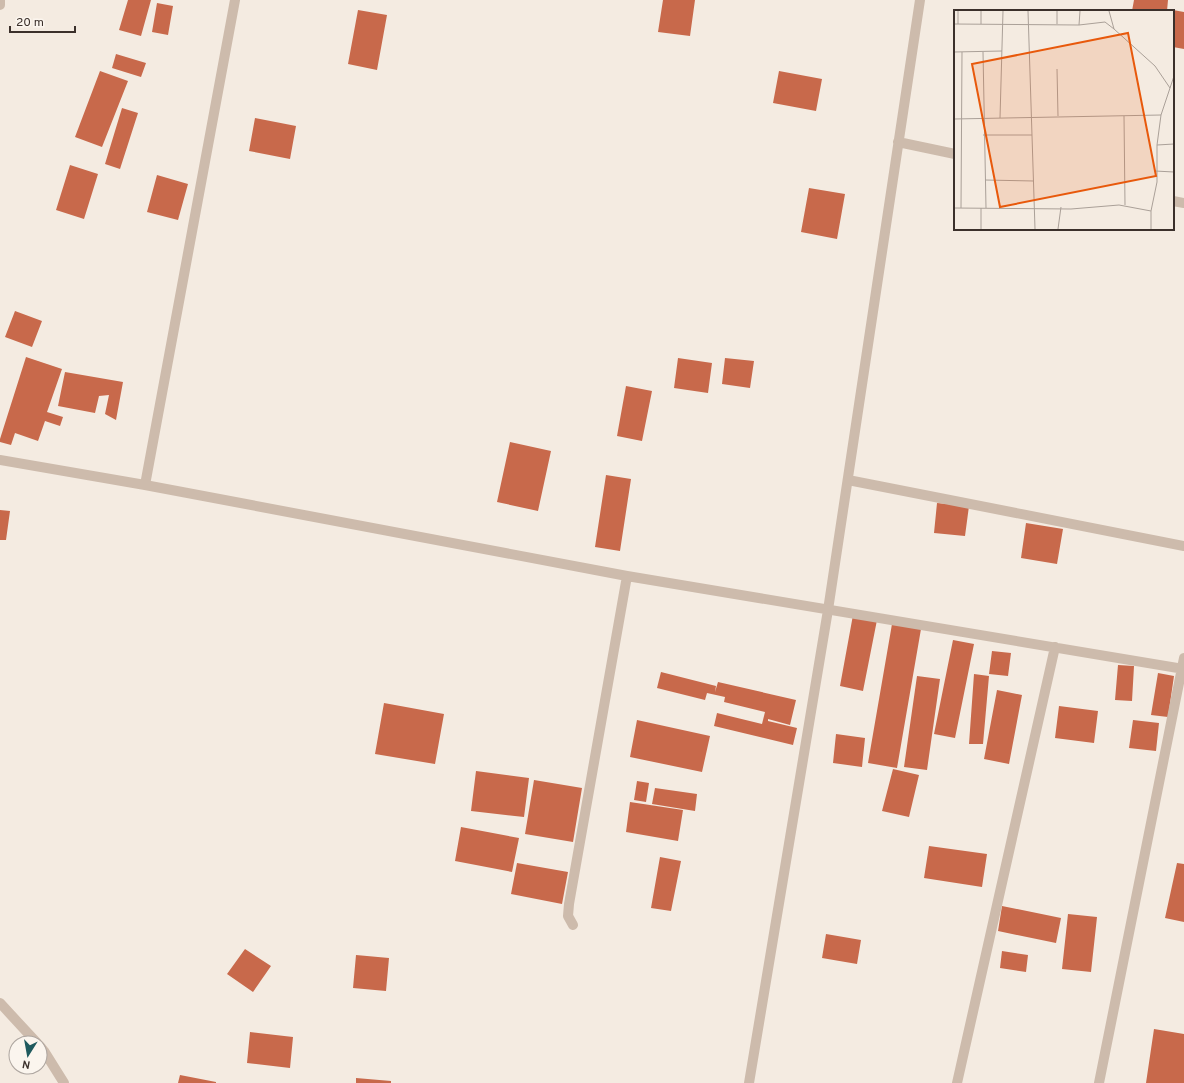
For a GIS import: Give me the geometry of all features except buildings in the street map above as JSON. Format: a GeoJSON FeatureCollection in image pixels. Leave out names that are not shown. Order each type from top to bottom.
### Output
{"type":"FeatureCollection","features":[{"type":"Feature","properties":{"kind":"street"},"geometry":{"type":"LineString","coordinates":[[0,0],[0,5]]}},
{"type":"Feature","properties":{"kind":"street"},"geometry":{"type":"LineString","coordinates":[[145,485],[234,0]]}},
{"type":"Feature","properties":{"kind":"street"},"geometry":{"type":"LineString","coordinates":[[749,1083],[828,610],[920,0]]}},
{"type":"Feature","properties":{"kind":"street"},"geometry":{"type":"LineString","coordinates":[[898,142],[954,154]]}},
{"type":"Feature","properties":{"kind":"street"},"geometry":{"type":"LineString","coordinates":[[1174,201],[1184,203]]}},
{"type":"Feature","properties":{"kind":"street"},"geometry":{"type":"LineString","coordinates":[[0,460],[145,485],[627,576],[1055,647],[1183,665],[1099,1083]]}},
{"type":"Feature","properties":{"kind":"street"},"geometry":{"type":"LineString","coordinates":[[848,480],[1184,546]]}},
{"type":"Feature","properties":{"kind":"street"},"geometry":{"type":"LineString","coordinates":[[573,925],[568,916],[568,904],[627,576]]}},
{"type":"Feature","properties":{"kind":"street"},"geometry":{"type":"LineString","coordinates":[[957,1083],[1055,647]]}},
{"type":"Feature","properties":{"kind":"street"},"geometry":{"type":"LineString","coordinates":[[0,1003],[30,1035]]}},
{"type":"Feature","properties":{"kind":"street"},"geometry":{"type":"LineString","coordinates":[[48,1057],[64,1083]]}}]}
